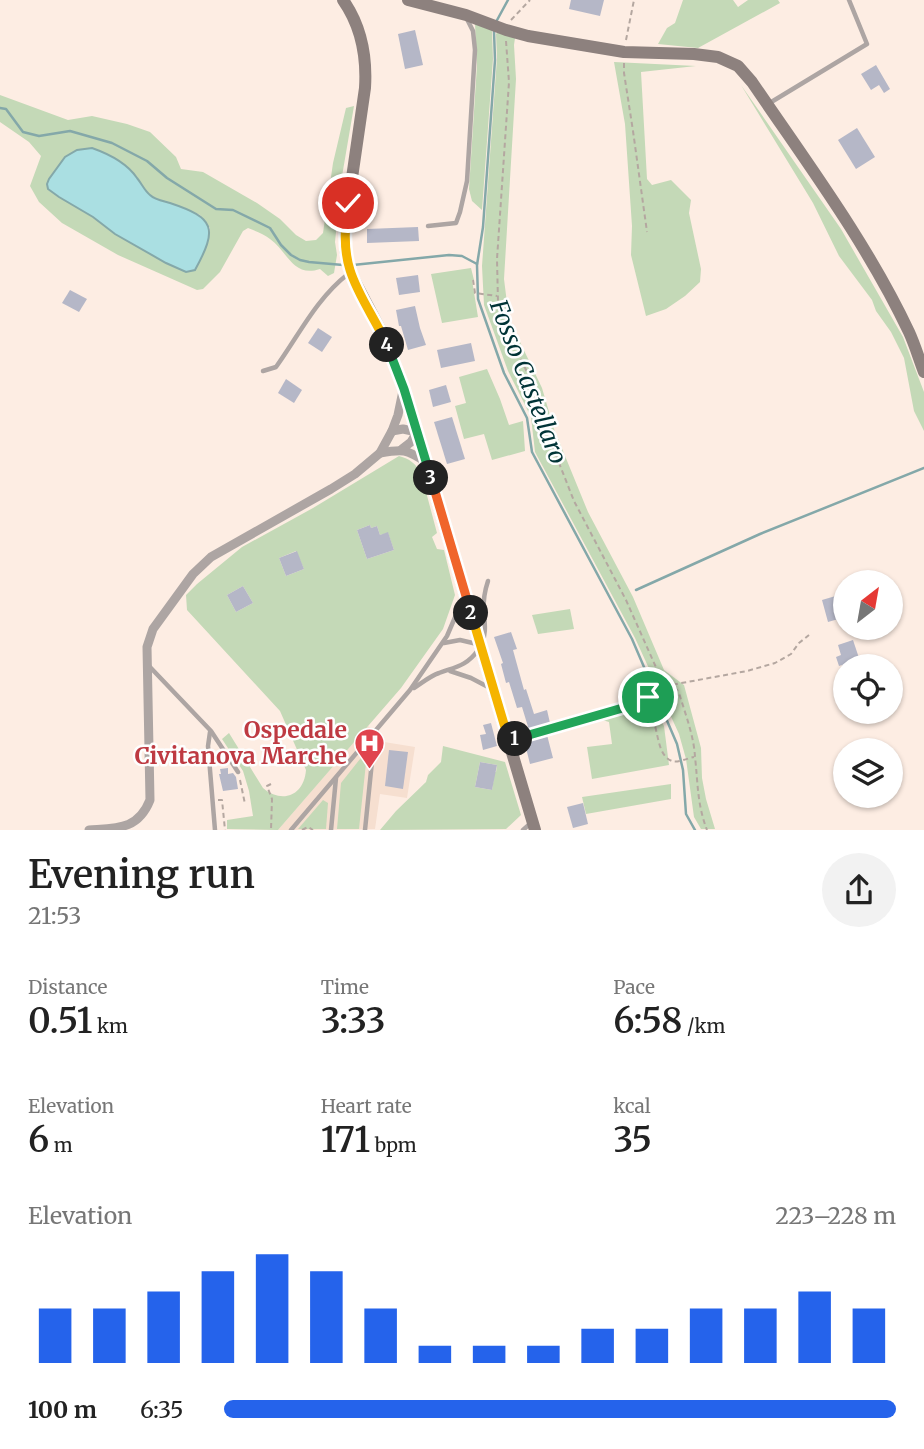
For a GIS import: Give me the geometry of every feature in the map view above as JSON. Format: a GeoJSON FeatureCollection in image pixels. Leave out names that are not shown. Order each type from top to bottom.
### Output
{"type":"FeatureCollection","features":[{"type":"Feature","properties":{"kind":"main road"},"geometry":{"type":"LineString","coordinates":[[343,0],[362,38],[366,72],[345,226],[345,249],[350,272],[382,333],[404,389],[509,741],[530,827]]}},
{"type":"Feature","properties":{"kind":"main road"},"geometry":{"type":"LineString","coordinates":[[408,0],[466,15],[528,36],[624,52],[706,55],[729,60],[745,73],[768,104],[850,226],[910,334],[924,372]]}},
{"type":"Feature","properties":{"kind":"street"},"geometry":{"type":"LineString","coordinates":[[89,830],[131,825],[143,813],[150,800],[146,663],[148,639],[153,629],[194,574],[211,557],[331,489],[355,474],[380,453],[398,415],[404,389]]}},
{"type":"Feature","properties":{"kind":"street"},"geometry":{"type":"LineString","coordinates":[[380,453],[402,449],[411,442],[417,432],[403,429],[392,431]]}},
{"type":"Feature","properties":{"kind":"street"},"geometry":{"type":"LineString","coordinates":[[402,449],[426,462]]}},
{"type":"Feature","properties":{"kind":"lane"},"geometry":{"type":"LineString","coordinates":[[768,104],[867,44],[849,0]]}},
{"type":"Feature","properties":{"kind":"lane"},"geometry":{"type":"LineString","coordinates":[[428,226],[456,223],[467,181],[475,50],[473,31],[466,15]]}},
{"type":"Feature","properties":{"kind":"lane"},"geometry":{"type":"LineString","coordinates":[[263,371],[276,367],[313,310],[331,288],[350,272]]}},
{"type":"Feature","properties":{"kind":"lane"},"geometry":{"type":"LineString","coordinates":[[410,690],[439,673],[468,661],[474,655],[486,632],[484,607],[488,581]]}},
{"type":"Feature","properties":{"kind":"lane"},"geometry":{"type":"LineString","coordinates":[[291,830],[410,690],[443,643],[465,593]]}},
{"type":"Feature","properties":{"kind":"lane"},"geometry":{"type":"LineString","coordinates":[[443,643],[467,640],[481,645]]}},
{"type":"Feature","properties":{"kind":"lane"},"geometry":{"type":"LineString","coordinates":[[146,663],[211,731],[238,772]]}},
{"type":"Feature","properties":{"kind":"lane"},"geometry":{"type":"LineString","coordinates":[[449,671],[471,678],[494,691]]}},
{"type":"Feature","properties":{"kind":"lane"},"geometry":{"type":"LineString","coordinates":[[509,741],[572,722]]}},
{"type":"Feature","properties":{"kind":"lane"},"geometry":{"type":"LineString","coordinates":[[211,731],[208,746],[215,830]]}},
{"type":"Feature","properties":{"kind":"lane"},"geometry":{"type":"LineString","coordinates":[[365,830],[375,731]]}},
{"type":"Feature","properties":{"kind":"lane"},"geometry":{"type":"LineString","coordinates":[[331,830],[336,777]]}},
{"type":"Feature","properties":{"kind":"path"},"geometry":{"type":"LineString","coordinates":[[530,0],[505,29],[509,82],[498,234],[498,296],[503,323],[528,374],[574,501],[625,600],[659,674],[680,696],[695,756],[696,783],[706,830]]}},
{"type":"Feature","properties":{"kind":"path"},"geometry":{"type":"LineString","coordinates":[[634,0],[624,52],[624,74],[647,232]]}},
{"type":"Feature","properties":{"kind":"path"},"geometry":{"type":"LineString","coordinates":[[473,280],[475,293],[498,296]]}},
{"type":"Feature","properties":{"kind":"path"},"geometry":{"type":"LineString","coordinates":[[572,722],[633,705],[671,685],[775,663],[791,654],[809,635]]}},
{"type":"Feature","properties":{"kind":"path"},"geometry":{"type":"LineString","coordinates":[[633,705],[642,705],[650,711],[661,746],[674,762],[695,756]]}},
{"type":"Feature","properties":{"kind":"path"},"geometry":{"type":"LineString","coordinates":[[238,772],[245,804]]}},
{"type":"Feature","properties":{"kind":"path"},"geometry":{"type":"LineString","coordinates":[[271,784],[267,786],[272,799],[271,830]]}},
{"type":"Feature","properties":{"kind":"path"},"geometry":{"type":"LineString","coordinates":[[302,830],[308,827],[313,830]]}},
{"type":"Feature","properties":{"kind":"shaded area","name":"Ospedale Civitanova Marche"},"geometry":{"type":"Polygon","coordinates":[[[368,726],[375,731],[378,741],[415,747],[407,798],[380,794],[375,829],[278,830],[368,726]]]}},
{"type":"Feature","properties":{"kind":"green space"},"geometry":{"type":"Polygon","coordinates":[[[683,0],[733,0],[738,7],[748,0],[778,0],[780,3],[698,48],[658,44],[667,28],[675,23],[683,0]]]}},
{"type":"Feature","properties":{"kind":"green space"},"geometry":{"type":"Polygon","coordinates":[[[475,24],[492,30],[493,59],[482,210],[472,201],[469,189],[477,65],[475,24]]]}},
{"type":"Feature","properties":{"kind":"green space"},"geometry":{"type":"Polygon","coordinates":[[[501,28],[515,38],[516,79],[504,279],[509,319],[542,388],[554,429],[588,512],[633,597],[664,670],[684,685],[701,748],[702,778],[715,829],[701,829],[694,817],[686,759],[679,734],[635,638],[535,452],[531,417],[508,371],[484,305],[482,266],[497,58],[496,34],[501,28]]]}},
{"type":"Feature","properties":{"kind":"green space"},"geometry":{"type":"Polygon","coordinates":[[[614,62],[696,66],[641,72],[647,179],[652,185],[671,180],[691,200],[689,213],[701,269],[700,282],[685,296],[666,309],[646,316],[631,255],[632,226],[625,124],[614,62]]]}},
{"type":"Feature","properties":{"kind":"green space"},"geometry":{"type":"Polygon","coordinates":[[[741,85],[841,229],[903,337],[924,392],[924,431],[914,411],[904,358],[891,332],[876,311],[872,300],[839,256],[813,203],[741,85]]]}},
{"type":"Feature","properties":{"kind":"green space"},"geometry":{"type":"Polygon","coordinates":[[[0,95],[68,120],[92,116],[150,132],[176,157],[181,169],[203,172],[257,203],[306,241],[316,240],[323,233],[333,163],[346,108],[354,106],[341,182],[334,273],[328,276],[320,269],[311,271],[297,267],[270,239],[248,228],[243,231],[220,272],[203,289],[197,290],[118,255],[62,223],[39,202],[30,186],[41,156],[29,142],[0,122],[0,95]],[[92,148],[68,156],[59,166],[48,189],[115,234],[186,272],[202,253],[210,228],[200,215],[152,198],[137,177],[92,148]]]}},
{"type":"Feature","properties":{"kind":"green space"},"geometry":{"type":"Polygon","coordinates":[[[471,268],[478,317],[442,323],[431,274],[471,268]]]}},
{"type":"Feature","properties":{"kind":"green space"},"geometry":{"type":"Polygon","coordinates":[[[487,369],[509,425],[523,421],[525,451],[492,460],[484,434],[464,439],[455,406],[466,403],[459,377],[487,369]]]}},
{"type":"Feature","properties":{"kind":"green space"},"geometry":{"type":"Polygon","coordinates":[[[399,456],[409,460],[421,473],[437,533],[432,537],[437,549],[444,550],[455,595],[443,629],[401,688],[278,830],[227,829],[227,820],[253,816],[243,771],[222,739],[229,733],[263,788],[270,793],[277,796],[291,795],[301,786],[306,770],[280,711],[187,610],[186,595],[242,547],[399,456]],[[370,525],[357,530],[367,559],[394,550],[388,533],[380,535],[377,526],[371,528],[370,525]],[[296,551],[279,558],[286,576],[304,569],[296,551]],[[243,586],[227,595],[236,612],[253,603],[243,586]]]}},
{"type":"Feature","properties":{"kind":"green space"},"geometry":{"type":"Polygon","coordinates":[[[570,609],[574,629],[538,634],[532,615],[570,609]]]}},
{"type":"Feature","properties":{"kind":"green space"},"geometry":{"type":"Polygon","coordinates":[[[624,702],[634,710],[648,712],[660,719],[664,726],[669,765],[592,779],[587,747],[612,744],[609,722],[599,719],[574,726],[571,717],[624,702]]]}},
{"type":"Feature","properties":{"kind":"green space"},"geometry":{"type":"Polygon","coordinates":[[[443,746],[505,762],[521,815],[506,829],[380,830],[426,782],[428,775],[441,762],[443,746]],[[480,762],[475,787],[492,790],[494,777],[484,770],[496,772],[497,765],[480,762]]]}},
{"type":"Feature","properties":{"kind":"green space"},"geometry":{"type":"Polygon","coordinates":[[[364,754],[366,763],[359,829],[337,829],[341,783],[364,754]]]}},
{"type":"Feature","properties":{"kind":"green space"},"geometry":{"type":"Polygon","coordinates":[[[671,784],[671,799],[586,814],[582,797],[671,784]]]}},
{"type":"Feature","properties":{"kind":"green space"},"geometry":{"type":"Polygon","coordinates":[[[323,800],[328,803],[326,829],[298,829],[323,800]]]}},
{"type":"Feature","properties":{"kind":"water"},"geometry":{"type":"Polygon","coordinates":[[[92,148],[123,163],[152,197],[185,208],[204,220],[209,234],[195,270],[186,272],[166,263],[115,234],[48,189],[49,179],[65,157],[77,150],[92,148]]]}},
{"type":"Feature","properties":{"kind":"building"},"geometry":{"type":"Polygon","coordinates":[[[571,0],[604,0],[600,16],[569,9],[571,0]]]}},
{"type":"Feature","properties":{"kind":"building"},"geometry":{"type":"Polygon","coordinates":[[[415,30],[423,65],[405,69],[398,34],[415,30]]]}},
{"type":"Feature","properties":{"kind":"building"},"geometry":{"type":"Polygon","coordinates":[[[876,65],[890,89],[884,93],[879,85],[871,90],[861,74],[876,65]]]}},
{"type":"Feature","properties":{"kind":"building"},"geometry":{"type":"Polygon","coordinates":[[[857,128],[875,157],[856,169],[838,140],[857,128]]]}},
{"type":"Feature","properties":{"kind":"building"},"geometry":{"type":"Polygon","coordinates":[[[418,227],[419,241],[367,243],[367,229],[418,227]]]}},
{"type":"Feature","properties":{"kind":"building"},"geometry":{"type":"Polygon","coordinates":[[[418,275],[420,292],[399,295],[396,278],[418,275]]]}},
{"type":"Feature","properties":{"kind":"building"},"geometry":{"type":"Polygon","coordinates":[[[70,290],[87,299],[79,312],[62,303],[70,290]]]}},
{"type":"Feature","properties":{"kind":"building"},"geometry":{"type":"Polygon","coordinates":[[[415,306],[426,345],[408,350],[396,310],[415,306]]]}},
{"type":"Feature","properties":{"kind":"building"},"geometry":{"type":"Polygon","coordinates":[[[318,328],[332,337],[322,352],[308,343],[318,328]]]}},
{"type":"Feature","properties":{"kind":"building"},"geometry":{"type":"Polygon","coordinates":[[[471,343],[475,361],[441,368],[437,350],[471,343]]]}},
{"type":"Feature","properties":{"kind":"building"},"geometry":{"type":"Polygon","coordinates":[[[286,379],[302,390],[294,403],[278,393],[286,379]]]}},
{"type":"Feature","properties":{"kind":"building"},"geometry":{"type":"Polygon","coordinates":[[[446,385],[451,402],[433,407],[429,390],[446,385]]]}},
{"type":"Feature","properties":{"kind":"building"},"geometry":{"type":"Polygon","coordinates":[[[452,417],[465,459],[447,464],[434,422],[452,417]]]}},
{"type":"Feature","properties":{"kind":"building"},"geometry":{"type":"Polygon","coordinates":[[[370,525],[371,528],[377,526],[380,535],[388,532],[394,550],[367,559],[357,530],[370,525]]]}},
{"type":"Feature","properties":{"kind":"building"},"geometry":{"type":"Polygon","coordinates":[[[297,551],[304,569],[286,576],[279,558],[297,551]]]}},
{"type":"Feature","properties":{"kind":"building"},"geometry":{"type":"Polygon","coordinates":[[[243,586],[253,603],[236,612],[227,595],[243,586]]]}},
{"type":"Feature","properties":{"kind":"building"},"geometry":{"type":"Polygon","coordinates":[[[833,597],[833,621],[828,622],[822,600],[833,597]]]}},
{"type":"Feature","properties":{"kind":"building"},"geometry":{"type":"Polygon","coordinates":[[[511,632],[517,649],[513,650],[524,690],[526,689],[534,714],[547,710],[550,723],[529,730],[522,707],[517,708],[509,682],[506,683],[501,664],[503,663],[494,637],[511,632]]]}},
{"type":"Feature","properties":{"kind":"building"},"geometry":{"type":"Polygon","coordinates":[[[853,640],[858,654],[841,654],[838,645],[853,640]]]}},
{"type":"Feature","properties":{"kind":"building"},"geometry":{"type":"Polygon","coordinates":[[[491,723],[497,746],[483,750],[480,735],[486,734],[483,725],[491,723]]]}},
{"type":"Feature","properties":{"kind":"building"},"geometry":{"type":"Polygon","coordinates":[[[547,735],[553,758],[530,764],[525,744],[532,742],[531,739],[547,735]]]}},
{"type":"Feature","properties":{"kind":"building"},"geometry":{"type":"Polygon","coordinates":[[[389,750],[408,752],[403,789],[385,786],[389,750]]]}},
{"type":"Feature","properties":{"kind":"building"},"geometry":{"type":"Polygon","coordinates":[[[480,762],[497,765],[492,790],[475,787],[480,762]]]}},
{"type":"Feature","properties":{"kind":"building"},"geometry":{"type":"Polygon","coordinates":[[[228,768],[228,774],[233,773],[236,777],[238,789],[223,791],[220,769],[228,768]]]}},
{"type":"Feature","properties":{"kind":"building"},"geometry":{"type":"Polygon","coordinates":[[[583,803],[588,824],[573,828],[567,807],[583,803]]]}},
{"type":"Feature","properties":{"kind":"waterway","name":"Fosso Castellaro"},"geometry":{"type":"LineString","coordinates":[[496,22],[508,0]]}},
{"type":"Feature","properties":{"kind":"waterway","name":"Fosso Castellaro"},"geometry":{"type":"LineString","coordinates":[[494,31],[495,60],[483,227],[477,265],[478,299],[504,373],[527,418],[532,452],[632,639],[677,744],[683,770],[686,814],[695,830]]}},
{"type":"Feature","properties":{"kind":"waterway"},"geometry":{"type":"LineString","coordinates":[[0,108],[6,109],[23,132],[39,136],[70,131],[112,143],[147,161],[167,178],[216,209],[233,210],[270,228],[281,245],[300,260],[343,265]]}},
{"type":"Feature","properties":{"kind":"waterway"},"geometry":{"type":"LineString","coordinates":[[353,265],[449,255],[462,256],[477,264]]}},
{"type":"Feature","properties":{"kind":"waterway"},"geometry":{"type":"LineString","coordinates":[[636,590],[760,534],[924,468]]}},
{"type":"Feature","properties":{"kind":"place","name":"Ospedale Civitanova Marche"},"geometry":{"type":"Point","coordinates":[370,770]}},
{"type":"Feature","properties":{"kind":"route"},"geometry":{"type":"LineString","coordinates":[[348,203],[345,249],[350,272],[382,333],[404,389],[509,741],[633,705],[648,697]]}}]}
